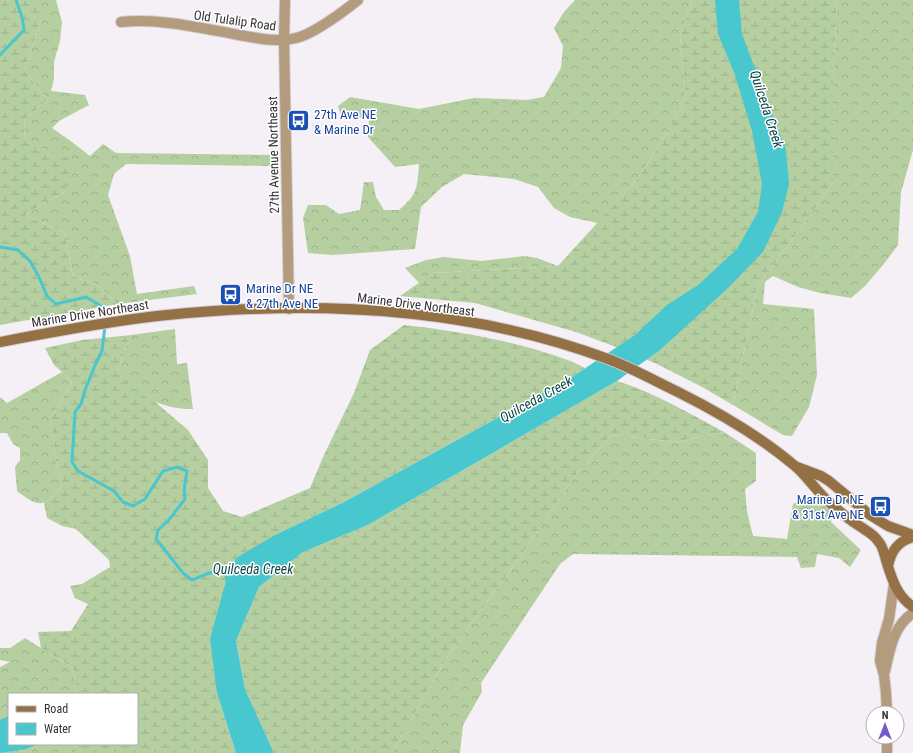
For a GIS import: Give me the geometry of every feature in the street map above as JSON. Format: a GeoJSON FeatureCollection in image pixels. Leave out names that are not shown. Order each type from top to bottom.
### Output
{"type":"FeatureCollection","features":[{"type":"Feature","properties":{"kind":"main road","name":"Marine Drive Northeast"},"geometry":{"type":"LineString","coordinates":[[0,342],[90,325],[157,316],[226,311],[340,309],[391,312],[458,320],[562,344],[610,360],[659,383],[707,407],[741,427],[797,467],[821,476],[829,481],[870,516],[888,526],[913,536]]}},
{"type":"Feature","properties":{"kind":"main road","name":"Marine Drive Northeast"},"geometry":{"type":"LineString","coordinates":[[797,467],[813,487],[829,503],[846,517],[877,538],[883,549],[898,593],[913,607]]}},
{"type":"Feature","properties":{"kind":"main road"},"geometry":{"type":"LineString","coordinates":[[888,566],[890,555],[898,544],[913,536]]}},
{"type":"Feature","properties":{"kind":"street","name":"27th Avenue Northeast"},"geometry":{"type":"LineString","coordinates":[[285,0],[284,40],[288,309]]}},
{"type":"Feature","properties":{"kind":"street","name":"Old Tulalip Road"},"geometry":{"type":"LineString","coordinates":[[121,22],[140,20],[267,40],[284,40],[294,39],[312,32],[358,0]]}},
{"type":"Feature","properties":{"kind":"street"},"geometry":{"type":"LineString","coordinates":[[886,705],[884,675],[880,661],[882,644],[889,619],[894,584]]}},
{"type":"Feature","properties":{"kind":"street"},"geometry":{"type":"LineString","coordinates":[[884,675],[890,644],[894,635],[900,626],[913,613]]}},
{"type":"Feature","properties":{"kind":"green space"},"geometry":{"type":"Polygon","coordinates":[[[0,0],[41,0],[41,20],[25,70],[47,100],[24,120],[25,141],[71,159],[66,191],[25,215],[65,233],[73,277],[96,284],[118,304],[0,325],[0,0]]]}},
{"type":"Feature","properties":{"kind":"green space"},"geometry":{"type":"Polygon","coordinates":[[[41,0],[56,0],[62,22],[60,41],[54,62],[54,79],[51,91],[85,95],[89,105],[59,121],[52,128],[90,156],[103,144],[116,153],[275,155],[274,166],[126,164],[114,174],[108,195],[130,256],[137,294],[194,286],[197,294],[118,304],[96,284],[73,277],[65,233],[25,215],[66,191],[25,141],[24,120],[47,100],[25,70],[41,20],[41,0]]]}},
{"type":"Feature","properties":{"kind":"green space"},"geometry":{"type":"Polygon","coordinates":[[[575,0],[692,0],[680,35],[686,101],[639,177],[598,223],[570,217],[554,208],[538,187],[514,179],[464,174],[442,187],[421,207],[415,249],[333,255],[308,253],[303,218],[308,205],[326,205],[339,214],[360,210],[364,182],[373,182],[376,197],[384,210],[399,210],[413,195],[417,185],[419,164],[395,167],[368,137],[369,118],[341,117],[338,106],[350,97],[419,109],[474,98],[527,100],[544,97],[561,68],[563,46],[554,28],[564,12],[575,0]]]}},
{"type":"Feature","properties":{"kind":"green space"},"geometry":{"type":"Polygon","coordinates":[[[692,0],[837,0],[833,78],[833,183],[757,288],[733,405],[657,364],[576,332],[475,303],[400,296],[433,273],[558,266],[639,177],[686,101],[680,35],[692,0]]]}},
{"type":"Feature","properties":{"kind":"green space"},"geometry":{"type":"Polygon","coordinates":[[[837,0],[913,0],[913,150],[901,192],[898,245],[865,286],[851,298],[820,293],[798,287],[773,276],[765,282],[763,304],[814,309],[817,375],[809,407],[792,436],[783,435],[733,405],[757,288],[833,183],[833,78],[837,0]]]}},
{"type":"Feature","properties":{"kind":"green space"},"geometry":{"type":"Polygon","coordinates":[[[525,256],[537,258],[558,266],[433,273],[419,283],[405,268],[426,260],[444,257],[481,261],[525,256]]]}},
{"type":"Feature","properties":{"kind":"green space"},"geometry":{"type":"Polygon","coordinates":[[[404,325],[486,337],[554,355],[585,368],[572,377],[344,502],[275,535],[217,693],[236,753],[77,753],[75,745],[138,745],[138,693],[77,693],[73,668],[41,648],[38,632],[71,631],[88,604],[75,598],[70,586],[82,584],[110,567],[109,560],[76,529],[62,526],[47,518],[44,503],[62,486],[57,468],[50,420],[72,383],[54,365],[45,348],[82,340],[131,335],[118,370],[128,385],[153,400],[188,430],[208,460],[208,488],[223,511],[242,517],[310,488],[323,457],[354,393],[370,350],[404,325]]]}},
{"type":"Feature","properties":{"kind":"green space"},"geometry":{"type":"Polygon","coordinates":[[[175,329],[177,364],[187,363],[193,409],[176,408],[150,400],[127,384],[118,370],[131,335],[175,329]]]}},
{"type":"Feature","properties":{"kind":"green space"},"geometry":{"type":"Polygon","coordinates":[[[62,372],[72,383],[50,420],[57,468],[62,486],[46,502],[37,503],[31,501],[17,491],[15,467],[20,460],[20,448],[13,444],[7,433],[0,433],[0,397],[7,403],[62,372]]]}},
{"type":"Feature","properties":{"kind":"green space"},"geometry":{"type":"Polygon","coordinates":[[[617,381],[658,397],[724,432],[675,442],[611,435],[578,472],[522,554],[447,657],[392,753],[274,753],[245,689],[236,641],[259,587],[303,552],[368,525],[617,381]]]}},
{"type":"Feature","properties":{"kind":"green space"},"geometry":{"type":"Polygon","coordinates":[[[724,432],[756,453],[756,481],[745,489],[747,511],[753,536],[787,539],[793,504],[808,496],[832,509],[831,522],[861,550],[850,567],[839,558],[817,554],[815,567],[801,568],[797,557],[573,554],[560,564],[481,683],[482,692],[463,725],[460,753],[392,753],[447,657],[522,554],[578,472],[611,435],[675,442],[724,432]]]}},
{"type":"Feature","properties":{"kind":"green space"},"geometry":{"type":"Polygon","coordinates":[[[25,638],[73,668],[77,693],[8,693],[8,745],[75,745],[77,753],[0,753],[0,667],[10,662],[0,660],[0,648],[10,648],[25,638]]]}},
{"type":"Feature","properties":{"kind":"water","name":"Quilceda Creek"},"geometry":{"type":"Polygon","coordinates":[[[715,0],[739,0],[742,34],[786,150],[789,184],[782,212],[763,252],[727,289],[660,350],[617,381],[368,525],[303,552],[259,587],[236,641],[245,689],[274,753],[236,753],[217,693],[210,639],[224,588],[236,558],[275,535],[344,502],[572,377],[635,335],[667,305],[698,285],[737,249],[758,212],[762,184],[752,131],[734,72],[718,34],[715,0]]]}},
{"type":"Feature","properties":{"kind":"water"},"geometry":{"type":"Polygon","coordinates":[[[8,716],[8,745],[36,745],[26,749],[0,753],[0,720],[8,716]]]}},
{"type":"Feature","properties":{"kind":"waterway"},"geometry":{"type":"LineString","coordinates":[[0,55],[24,30],[22,17],[16,0]]}},
{"type":"Feature","properties":{"kind":"waterway"},"geometry":{"type":"LineString","coordinates":[[0,247],[18,250],[30,261],[47,296],[56,304],[86,297],[103,307],[106,320]]}},
{"type":"Feature","properties":{"kind":"waterway"},"geometry":{"type":"LineString","coordinates":[[105,326],[102,351],[85,390],[81,404],[75,412],[72,462],[78,471],[114,491],[123,502],[133,506],[145,499],[163,471],[177,467],[187,471],[184,490],[185,499],[168,521],[158,530],[156,539],[183,573],[192,580],[209,573],[224,571],[227,578],[227,584]]}},
{"type":"Feature","properties":{"kind":"place","name":"27th Ave NE & Marine Dr"},"geometry":{"type":"Point","coordinates":[298,121]}},
{"type":"Feature","properties":{"kind":"place","name":"Marine Dr NE & 27th Ave NE"},"geometry":{"type":"Point","coordinates":[230,295]}},
{"type":"Feature","properties":{"kind":"place","name":"Marine Dr NE & 31st Ave NE"},"geometry":{"type":"Point","coordinates":[880,506]}}]}
